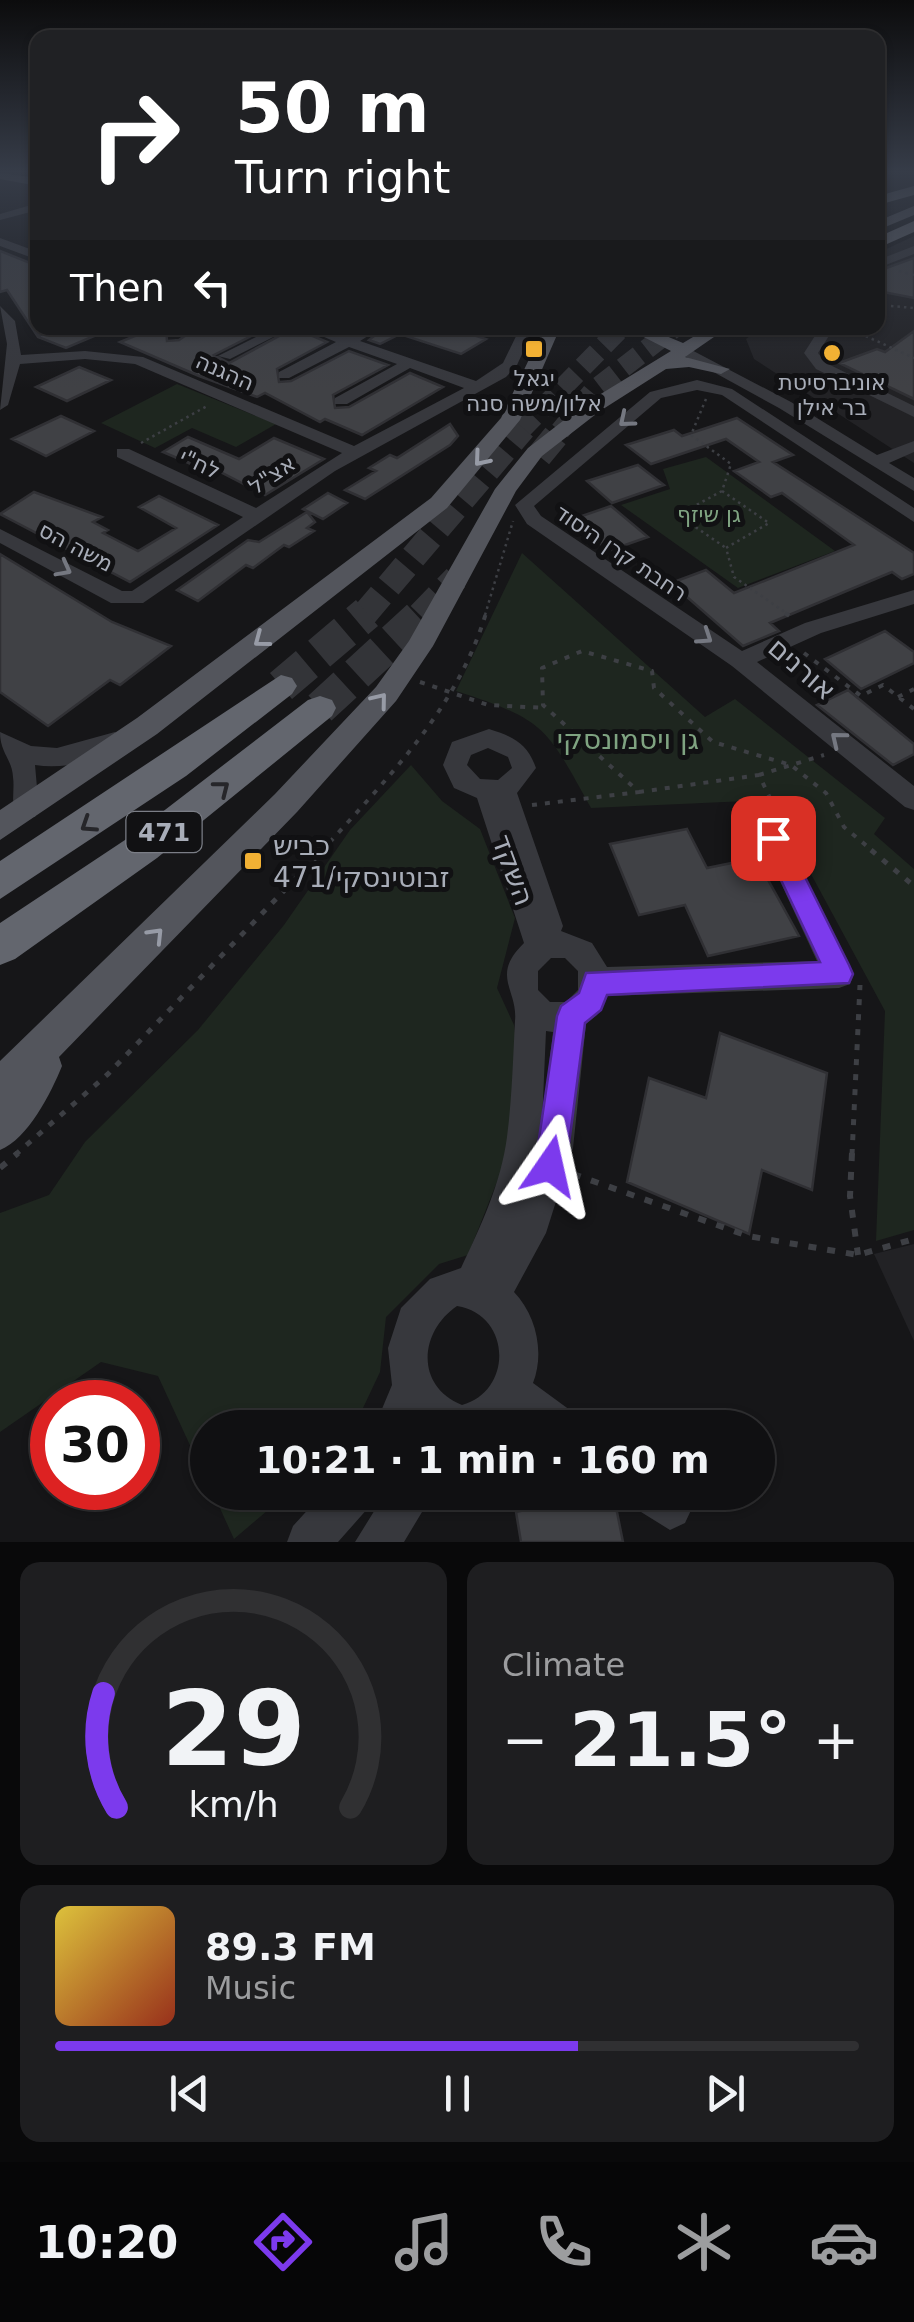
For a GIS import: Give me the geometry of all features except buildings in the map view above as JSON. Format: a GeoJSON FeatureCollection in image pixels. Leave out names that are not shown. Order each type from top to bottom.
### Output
{"type":"FeatureCollection","features":[{"type":"Feature","properties":{"kind":"highway","name":"471"},"geometry":{"type":"LineString","coordinates":[[0,882],[174,766],[281,686]]}},
{"type":"Feature","properties":{"kind":"highway","name":"471"},"geometry":{"type":"LineString","coordinates":[[0,946],[144,847],[320,708]]}},
{"type":"Feature","properties":{"kind":"main road"},"geometry":{"type":"LineString","coordinates":[[0,827],[147,726],[439,503],[492,446],[532,376],[549,335]]}},
{"type":"Feature","properties":{"kind":"main road"},"geometry":{"type":"LineString","coordinates":[[657,335],[690,345]]}},
{"type":"Feature","properties":{"kind":"main road"},"geometry":{"type":"LineString","coordinates":[[676,335],[690,345]]}},
{"type":"Feature","properties":{"kind":"main road"},"geometry":{"type":"LineString","coordinates":[[546,420],[657,365],[707,335]]}},
{"type":"Feature","properties":{"kind":"main road"},"geometry":{"type":"LineString","coordinates":[[657,365],[689,362],[717,379]]}},
{"type":"Feature","properties":{"kind":"main road"},"geometry":{"type":"LineString","coordinates":[[0,1088],[88,1005],[333,754],[398,678],[506,489],[535,452],[546,420],[532,376]]}},
{"type":"Feature","properties":{"kind":"main road"},"geometry":{"type":"LineString","coordinates":[[0,1130],[88,1005]]}},
{"type":"Feature","properties":{"kind":"street"},"geometry":{"type":"LineString","coordinates":[[7,245],[30,253]]}},
{"type":"Feature","properties":{"kind":"street"},"geometry":{"type":"LineString","coordinates":[[20,250],[30,247]]}},
{"type":"Feature","properties":{"kind":"street"},"geometry":{"type":"LineString","coordinates":[[885,261],[914,250]]}},
{"type":"Feature","properties":{"kind":"street"},"geometry":{"type":"LineString","coordinates":[[0,406],[16,336],[1,310]]}},
{"type":"Feature","properties":{"kind":"street"},"geometry":{"type":"LineString","coordinates":[[225,356],[269,335]]}},
{"type":"Feature","properties":{"kind":"street"},"geometry":{"type":"LineString","coordinates":[[330,335],[480,388]]}},
{"type":"Feature","properties":{"kind":"street"},"geometry":{"type":"LineString","coordinates":[[284,375],[360,335]]}},
{"type":"Feature","properties":{"kind":"street","name":"אצ\"ל"},"geometry":{"type":"LineString","coordinates":[[130,599],[144,594],[353,452],[480,388],[510,365],[523,335]]}},
{"type":"Feature","properties":{"kind":"street"},"geometry":{"type":"LineString","coordinates":[[823,335],[811,353],[821,366],[914,412]]}},
{"type":"Feature","properties":{"kind":"street"},"geometry":{"type":"LineString","coordinates":[[690,345],[726,392],[914,516]]}},
{"type":"Feature","properties":{"kind":"street"},"geometry":{"type":"LineString","coordinates":[[690,345],[902,459],[914,486]]}},
{"type":"Feature","properties":{"kind":"street","name":"ההגנה"},"geometry":{"type":"LineString","coordinates":[[12,360],[130,358],[353,452]]}},
{"type":"Feature","properties":{"kind":"street"},"geometry":{"type":"LineString","coordinates":[[340,401],[409,363]]}},
{"type":"Feature","properties":{"kind":"street"},"geometry":{"type":"LineString","coordinates":[[717,379],[902,459]]}},
{"type":"Feature","properties":{"kind":"street","name":"רחבת קרן היסוד"},"geometry":{"type":"LineString","coordinates":[[717,379],[656,395],[524,504],[534,520],[740,661]]}},
{"type":"Feature","properties":{"kind":"street","name":"לח\"י"},"geometry":{"type":"LineString","coordinates":[[123,454],[257,516]]}},
{"type":"Feature","properties":{"kind":"street","name":"משה הס"},"geometry":{"type":"LineString","coordinates":[[0,535],[118,598],[130,599]]}},
{"type":"Feature","properties":{"kind":"street","name":"אורנים"},"geometry":{"type":"LineString","coordinates":[[908,606],[812,628],[740,661],[914,800]]}},
{"type":"Feature","properties":{"kind":"street"},"geometry":{"type":"LineString","coordinates":[[7,746],[62,758],[147,726]]}},
{"type":"Feature","properties":{"kind":"street"},"geometry":{"type":"LineString","coordinates":[[7,746],[26,771],[26,810]]}},
{"type":"Feature","properties":{"kind":"street","name":"השקד"},"geometry":{"type":"LineString","coordinates":[[502,796],[492,812],[547,947]]}},
{"type":"Feature","properties":{"kind":"street"},"geometry":{"type":"LineString","coordinates":[[596,982],[839,974],[773,838]]}},
{"type":"Feature","properties":{"kind":"street"},"geometry":{"type":"LineString","coordinates":[[547,947],[586,959],[596,982],[591,1000],[571,1016],[544,1014],[524,996],[520,971],[530,954],[547,947]]}},
{"type":"Feature","properties":{"kind":"street"},"geometry":{"type":"LineString","coordinates":[[482,1291],[524,1140],[532,1006]]}},
{"type":"Feature","properties":{"kind":"street"},"geometry":{"type":"LineString","coordinates":[[482,1291],[532,1220],[550,1166],[571,1016]]}},
{"type":"Feature","properties":{"kind":"street"},"geometry":{"type":"LineString","coordinates":[[429,1410],[412,1386],[407,1363],[415,1319],[441,1291],[482,1291],[510,1317],[520,1348],[512,1392],[498,1410]]}},
{"type":"Feature","properties":{"kind":"street"},"geometry":{"type":"LineString","coordinates":[[402,1410],[412,1386]]}},
{"type":"Feature","properties":{"kind":"street"},"geometry":{"type":"LineString","coordinates":[[512,1392],[536,1410]]}},
{"type":"Feature","properties":{"kind":"street"},"geometry":{"type":"LineString","coordinates":[[309,1542],[338,1510]]}},
{"type":"Feature","properties":{"kind":"street"},"geometry":{"type":"LineString","coordinates":[[377,1542],[400,1510]]}},
{"type":"Feature","properties":{"kind":"path"},"geometry":{"type":"LineString","coordinates":[[885,306],[914,308]]}},
{"type":"Feature","properties":{"kind":"path"},"geometry":{"type":"LineString","coordinates":[[863,335],[914,358]]}},
{"type":"Feature","properties":{"kind":"path"},"geometry":{"type":"LineString","coordinates":[[717,379],[692,424],[691,435],[731,464],[722,491],[678,515],[726,548],[734,577],[779,612],[812,628]]}},
{"type":"Feature","properties":{"kind":"path"},"geometry":{"type":"LineString","coordinates":[[123,454],[224,396]]}},
{"type":"Feature","properties":{"kind":"path"},"geometry":{"type":"LineString","coordinates":[[722,491],[769,523],[726,548]]}},
{"type":"Feature","properties":{"kind":"path"},"geometry":{"type":"LineString","coordinates":[[0,1168],[108,1074],[297,879],[431,729],[476,646],[516,510]]}},
{"type":"Feature","properties":{"kind":"path"},"geometry":{"type":"LineString","coordinates":[[786,640],[861,696],[883,685],[914,709]]}},
{"type":"Feature","properties":{"kind":"path"},"geometry":{"type":"LineString","coordinates":[[546,708],[542,668],[582,651],[652,671],[654,688],[713,742],[790,765],[826,793],[844,828],[914,886]]}},
{"type":"Feature","properties":{"kind":"path"},"geometry":{"type":"LineString","coordinates":[[398,678],[488,705],[546,708],[638,792],[502,796]]}},
{"type":"Feature","properties":{"kind":"path"},"geometry":{"type":"LineString","coordinates":[[898,697],[914,688]]}},
{"type":"Feature","properties":{"kind":"path"},"geometry":{"type":"LineString","coordinates":[[759,775],[848,747]]}},
{"type":"Feature","properties":{"kind":"path"},"geometry":{"type":"LineString","coordinates":[[550,1166],[748,1236],[858,1255],[914,1240]]}},
{"type":"Feature","properties":{"kind":"shaded area","name":"אוניברסיטת בר אילן"},"geometry":{"type":"Polygon","coordinates":[[[895,245],[914,245],[914,463],[754,359],[746,339],[751,335],[885,335],[885,250],[895,245]]]}},
{"type":"Feature","properties":{"kind":"shaded area"},"geometry":{"type":"Polygon","coordinates":[[[914,1244],[914,1341],[874,1254],[914,1244]]]}},
{"type":"Feature","properties":{"kind":"green space"},"geometry":{"type":"Polygon","coordinates":[[[177,384],[276,424],[236,447],[192,428],[155,448],[101,423],[177,384]]]}},
{"type":"Feature","properties":{"kind":"green space","name":"גן שיזף"},"geometry":{"type":"Polygon","coordinates":[[[706,457],[835,551],[738,588],[621,505],[670,489],[663,469],[706,457]]]}},
{"type":"Feature","properties":{"kind":"green space","name":"גן ויסמונסקי"},"geometry":{"type":"Polygon","coordinates":[[[522,553],[705,717],[735,699],[885,818],[874,834],[914,869],[914,1230],[876,1241],[885,1011],[771,800],[591,808],[564,760],[540,730],[509,710],[456,691],[522,553]]]}},
{"type":"Feature","properties":{"kind":"green space"},"geometry":{"type":"Polygon","coordinates":[[[411,765],[442,801],[480,829],[515,918],[497,988],[514,1025],[518,1058],[514,1139],[468,1255],[439,1264],[386,1317],[380,1372],[362,1410],[190,1410],[190,1445],[158,1376],[101,1362],[75,1380],[30,1380],[30,1411],[0,1432],[0,1213],[49,1195],[85,1142],[198,1030],[284,925],[350,830],[411,765]]]}},
{"type":"Feature","properties":{"kind":"green space"},"geometry":{"type":"Polygon","coordinates":[[[221,1510],[268,1510],[234,1539],[221,1510]]]}},
{"type":"Feature","properties":{"kind":"tunnel"},"geometry":{"type":"LineString","coordinates":[[520,431],[614,335]]}},
{"type":"Feature","properties":{"kind":"tunnel"},"geometry":{"type":"LineString","coordinates":[[560,431],[593,391],[665,335]]}},
{"type":"Feature","properties":{"kind":"tunnel"},"geometry":{"type":"LineString","coordinates":[[364,615],[523,428]]}},
{"type":"Feature","properties":{"kind":"tunnel"},"geometry":{"type":"LineString","coordinates":[[539,456],[562,428]]}},
{"type":"Feature","properties":{"kind":"tunnel"},"geometry":{"type":"LineString","coordinates":[[420,615],[456,578]]}},
{"type":"Feature","properties":{"kind":"tunnel"},"geometry":{"type":"LineString","coordinates":[[281,686],[367,613]]}},
{"type":"Feature","properties":{"kind":"tunnel"},"geometry":{"type":"LineString","coordinates":[[320,708],[423,613]]}},
{"type":"Feature","properties":{"kind":"place","name":"יגאל אלון/משה סנה"},"geometry":{"type":"Point","coordinates":[534,349]}},
{"type":"Feature","properties":{"kind":"place","name":"אוניברסיטת בר אילן"},"geometry":{"type":"Point","coordinates":[832,353]}},
{"type":"Feature","properties":{"kind":"place","name":"כביש 471/זבוטינסקי"},"geometry":{"type":"Point","coordinates":[253,861]}},
{"type":"Feature","properties":{"kind":"route"},"geometry":{"type":"LineString","coordinates":[[550,1166],[556,1148],[571,1016],[591,1000],[596,982],[839,974],[773,838]]}}]}
